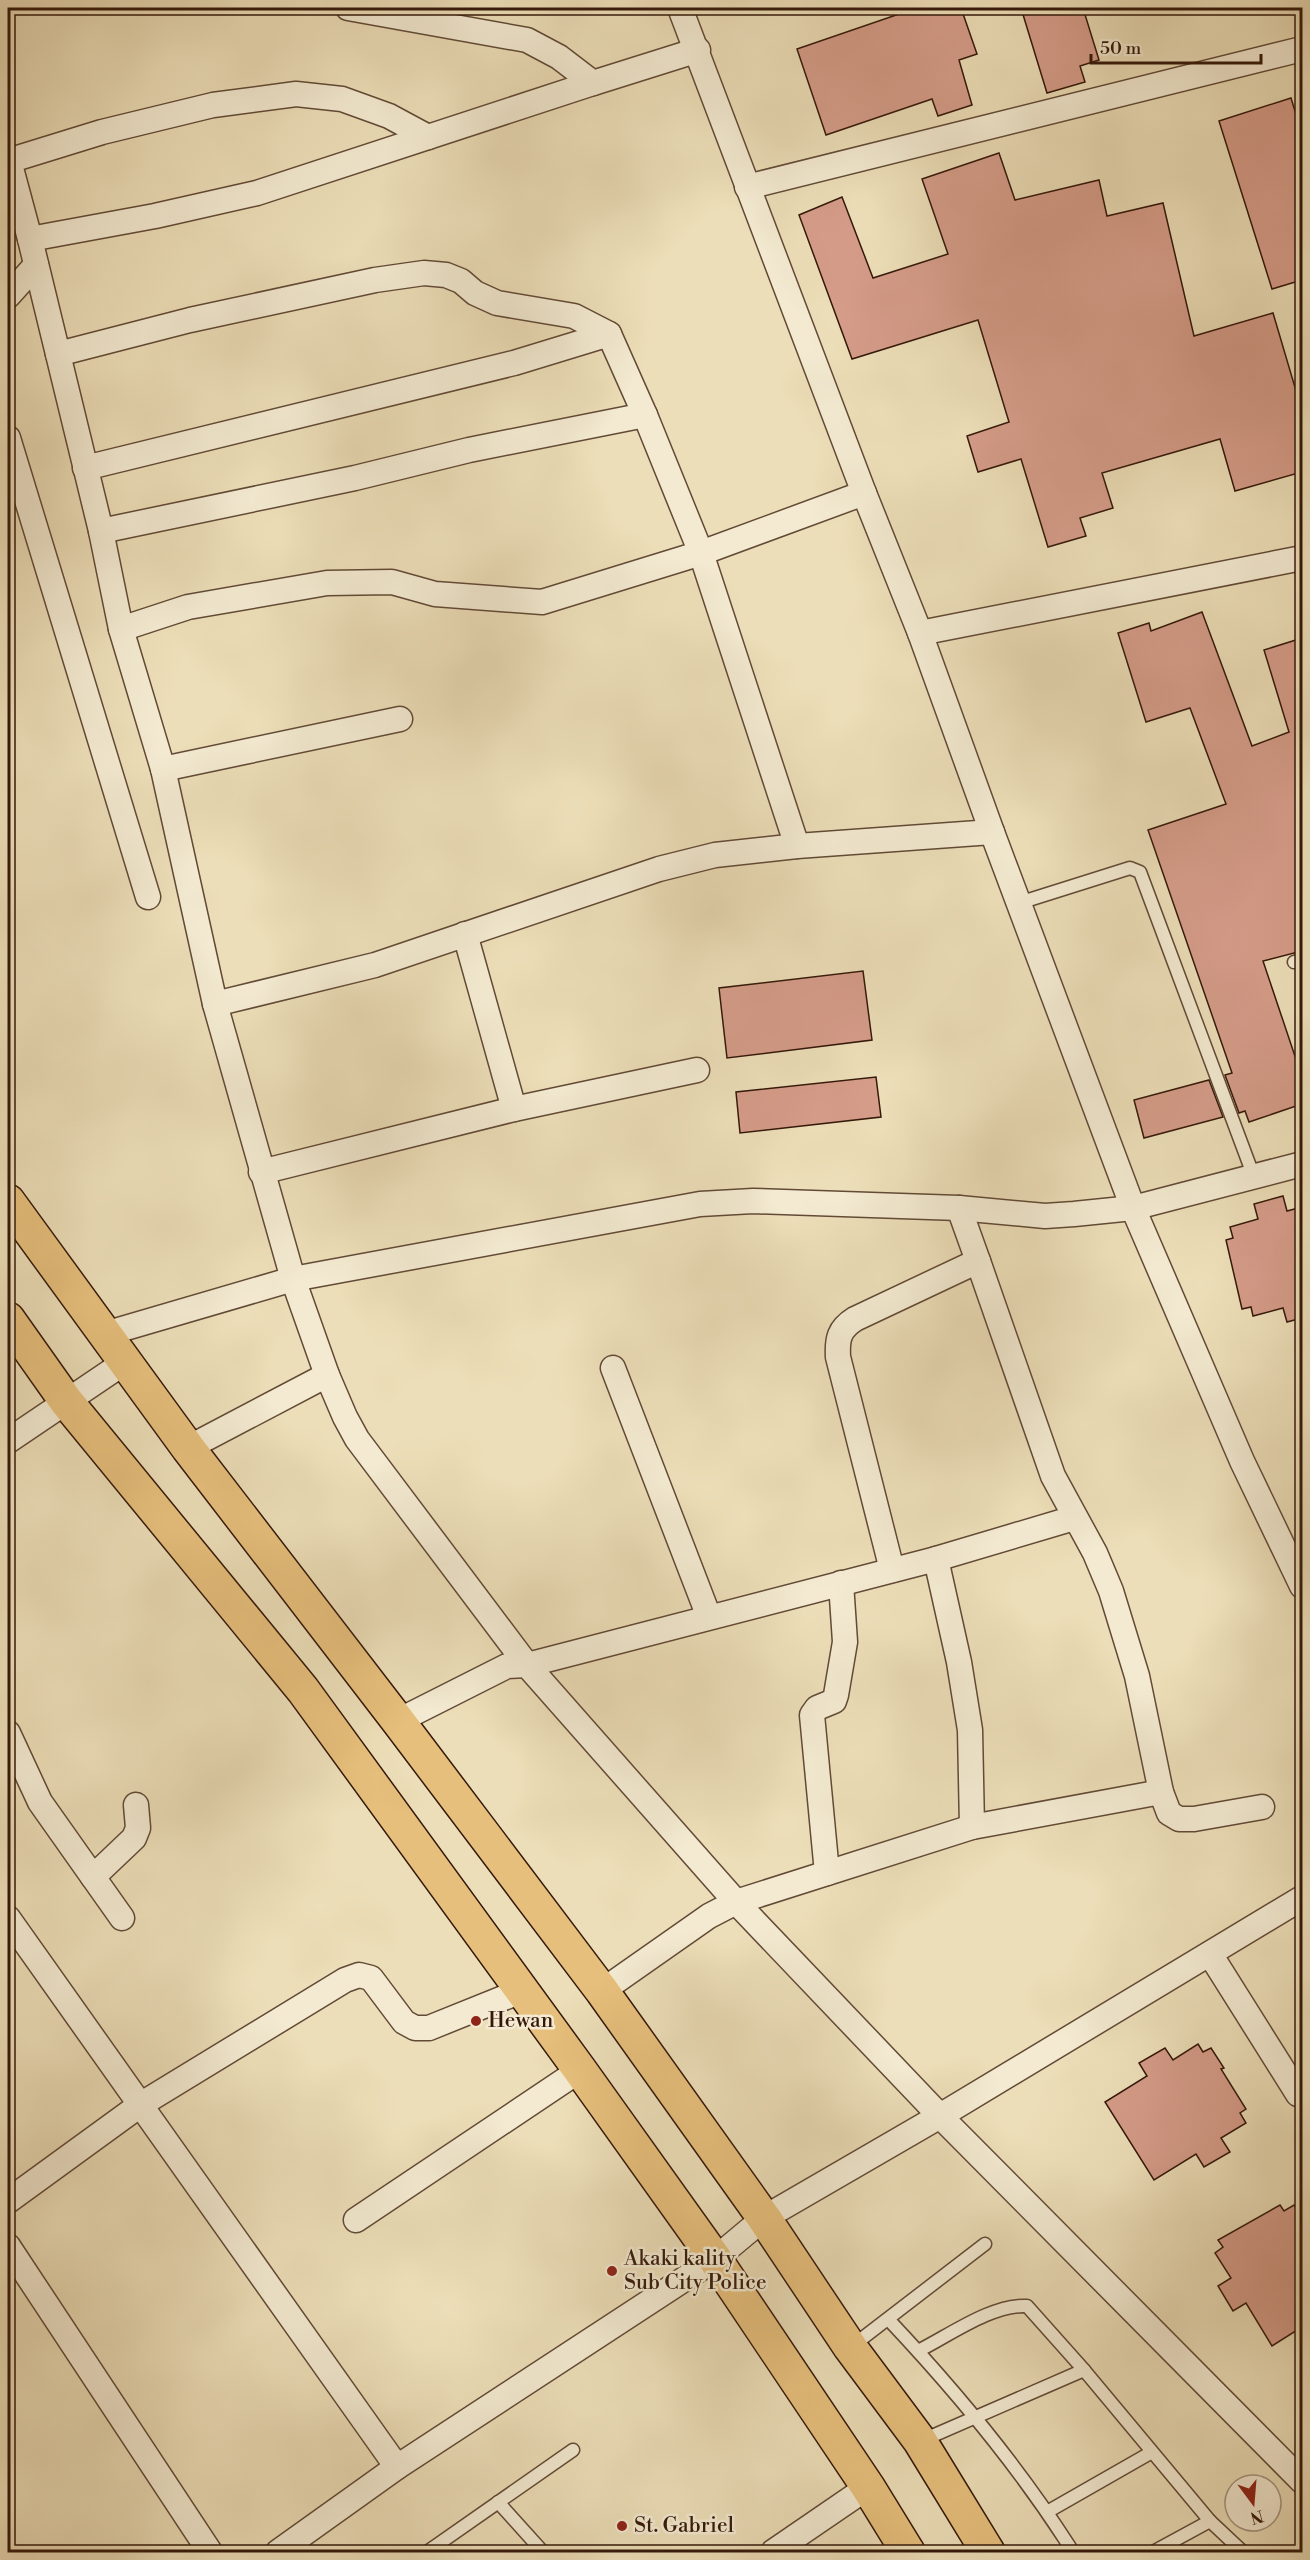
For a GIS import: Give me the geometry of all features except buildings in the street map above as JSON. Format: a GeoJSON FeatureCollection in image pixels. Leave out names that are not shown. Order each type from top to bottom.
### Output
{"type":"FeatureCollection","features":[{"type":"Feature","properties":{"kind":"main road"},"geometry":{"type":"LineString","coordinates":[[8,1201],[188,1448],[602,1991],[764,2218],[850,2347],[920,2441],[988,2553]]}},
{"type":"Feature","properties":{"kind":"main road"},"geometry":{"type":"LineString","coordinates":[[8,1319],[66,1401],[303,1690],[715,2259],[868,2487],[908,2553]]}},
{"type":"Feature","properties":{"kind":"street"},"geometry":{"type":"LineString","coordinates":[[348,8],[431,16],[527,40],[559,57],[593,83]]}},
{"type":"Feature","properties":{"kind":"street"},"geometry":{"type":"LineString","coordinates":[[680,8],[698,50],[747,187],[864,493],[920,633],[1018,903],[1133,1208],[1206,1380],[1302,1586]]}},
{"type":"Feature","properties":{"kind":"street"},"geometry":{"type":"LineString","coordinates":[[747,187],[1302,49]]}},
{"type":"Feature","properties":{"kind":"street"},"geometry":{"type":"LineString","coordinates":[[30,239],[155,216],[257,193],[698,50]]}},
{"type":"Feature","properties":{"kind":"street"},"geometry":{"type":"LineString","coordinates":[[428,137],[389,116],[342,99],[296,94],[213,105],[102,132],[8,160],[30,239],[86,468],[121,629],[163,769],[215,1004],[261,1172],[293,1278],[327,1375],[357,1439],[527,1665],[736,1902],[940,2116],[1302,2481]]}},
{"type":"Feature","properties":{"kind":"street"},"geometry":{"type":"LineString","coordinates":[[8,296],[36,265]]}},
{"type":"Feature","properties":{"kind":"street"},"geometry":{"type":"LineString","coordinates":[[58,354],[190,320],[375,280],[424,273],[446,275],[461,281],[475,293],[497,303],[574,316],[609,334],[645,415],[701,553],[797,846]]}},
{"type":"Feature","properties":{"kind":"street"},"geometry":{"type":"LineString","coordinates":[[86,468],[514,363],[609,334]]}},
{"type":"Feature","properties":{"kind":"street"},"geometry":{"type":"LineString","coordinates":[[101,531],[355,478],[469,450],[645,415]]}},
{"type":"Feature","properties":{"kind":"street"},"geometry":{"type":"LineString","coordinates":[[8,438],[148,897]]}},
{"type":"Feature","properties":{"kind":"street"},"geometry":{"type":"LineString","coordinates":[[121,629],[188,607],[327,583],[392,582],[435,594],[542,602],[701,553],[864,493]]}},
{"type":"Feature","properties":{"kind":"street"},"geometry":{"type":"LineString","coordinates":[[920,633],[1302,558]]}},
{"type":"Feature","properties":{"kind":"street"},"geometry":{"type":"LineString","coordinates":[[163,769],[400,719]]}},
{"type":"Feature","properties":{"kind":"street"},"geometry":{"type":"LineString","coordinates":[[215,1004],[375,965],[659,869],[715,855],[797,846],[992,832]]}},
{"type":"Feature","properties":{"kind":"street"},"geometry":{"type":"LineString","coordinates":[[465,934],[514,1109]]}},
{"type":"Feature","properties":{"kind":"street"},"geometry":{"type":"LineString","coordinates":[[261,1172],[514,1109],[697,1070]]}},
{"type":"Feature","properties":{"kind":"street"},"geometry":{"type":"LineString","coordinates":[[105,1334],[293,1278],[700,1204],[753,1201],[959,1209],[1045,1216],[1133,1208],[1302,1164]]}},
{"type":"Feature","properties":{"kind":"street"},"geometry":{"type":"LineString","coordinates":[[959,1209],[1053,1476],[1095,1553],[1111,1591],[1137,1676],[1161,1792],[1169,1813],[1179,1819],[1194,1819],[1262,1807]]}},
{"type":"Feature","properties":{"kind":"street"},"geometry":{"type":"LineString","coordinates":[[892,1569],[838,1358],[837,1341],[843,1327],[855,1319],[978,1261]]}},
{"type":"Feature","properties":{"kind":"street"},"geometry":{"type":"LineString","coordinates":[[8,1441],[125,1362]]}},
{"type":"Feature","properties":{"kind":"street"},"geometry":{"type":"LineString","coordinates":[[613,1368],[709,1617]]}},
{"type":"Feature","properties":{"kind":"street"},"geometry":{"type":"LineString","coordinates":[[188,1448],[327,1375]]}},
{"type":"Feature","properties":{"kind":"street"},"geometry":{"type":"LineString","coordinates":[[398,1721],[507,1666],[527,1665],[936,1559],[1074,1518]]}},
{"type":"Feature","properties":{"kind":"street"},"geometry":{"type":"LineString","coordinates":[[936,1559],[959,1662],[970,1730],[972,1827]]}},
{"type":"Feature","properties":{"kind":"street"},"geometry":{"type":"LineString","coordinates":[[827,1873],[812,1714],[817,1708],[834,1701],[838,1686],[845,1641],[841,1583]]}},
{"type":"Feature","properties":{"kind":"street"},"geometry":{"type":"LineString","coordinates":[[8,1733],[40,1802],[122,1918]]}},
{"type":"Feature","properties":{"kind":"street"},"geometry":{"type":"LineString","coordinates":[[602,1991],[709,1916],[736,1902],[972,1827],[1161,1792]]}},
{"type":"Feature","properties":{"kind":"street"},"geometry":{"type":"LineString","coordinates":[[93,1877],[134,1838],[138,1828],[136,1805]]}},
{"type":"Feature","properties":{"kind":"street"},"geometry":{"type":"LineString","coordinates":[[278,2553],[397,2467],[715,2259],[764,2218],[940,2116],[1302,1898]]}},
{"type":"Feature","properties":{"kind":"street"},"geometry":{"type":"LineString","coordinates":[[8,1918],[397,2467]]}},
{"type":"Feature","properties":{"kind":"street"},"geometry":{"type":"LineString","coordinates":[[1210,1954],[1298,2094]]}},
{"type":"Feature","properties":{"kind":"street"},"geometry":{"type":"LineString","coordinates":[[8,2201],[140,2105],[345,1980],[359,1975],[371,1978],[405,2022],[415,2028],[429,2028],[521,1991]]}},
{"type":"Feature","properties":{"kind":"street"},"geometry":{"type":"LineString","coordinates":[[356,2220],[580,2070]]}},
{"type":"Feature","properties":{"kind":"street"},"geometry":{"type":"LineString","coordinates":[[8,2246],[210,2553]]}},
{"type":"Feature","properties":{"kind":"street"},"geometry":{"type":"LineString","coordinates":[[773,2553],[868,2487]]}},
{"type":"Feature","properties":{"kind":"lane"},"geometry":{"type":"LineString","coordinates":[[1018,903],[1130,868],[1140,872],[1254,1177]]}},
{"type":"Feature","properties":{"kind":"lane"},"geometry":{"type":"LineString","coordinates":[[850,2347],[985,2244]]}},
{"type":"Feature","properties":{"kind":"lane"},"geometry":{"type":"LineString","coordinates":[[918,2351],[996,2311],[1011,2305],[1027,2306],[1084,2370],[1210,2521],[1243,2553]]}},
{"type":"Feature","properties":{"kind":"lane"},"geometry":{"type":"LineString","coordinates":[[888,2319],[974,2418],[1047,2512],[1073,2553]]}},
{"type":"Feature","properties":{"kind":"lane"},"geometry":{"type":"LineString","coordinates":[[920,2441],[1084,2370]]}},
{"type":"Feature","properties":{"kind":"lane"},"geometry":{"type":"LineString","coordinates":[[427,2553],[444,2548],[498,2502],[573,2450]]}},
{"type":"Feature","properties":{"kind":"lane"},"geometry":{"type":"LineString","coordinates":[[1047,2512],[1152,2451]]}},
{"type":"Feature","properties":{"kind":"lane"},"geometry":{"type":"LineString","coordinates":[[498,2502],[543,2553]]}},
{"type":"Feature","properties":{"kind":"lane"},"geometry":{"type":"LineString","coordinates":[[1153,2553],[1210,2521]]}},
{"type":"Feature","properties":{"kind":"place","name":"Hewan"},"geometry":{"type":"Point","coordinates":[476,2021]}},
{"type":"Feature","properties":{"kind":"place","name":"Akaki kality Sub City Police"},"geometry":{"type":"Point","coordinates":[612,2271]}},
{"type":"Feature","properties":{"kind":"place","name":"St. Gabriel"},"geometry":{"type":"Point","coordinates":[622,2526]}}]}
